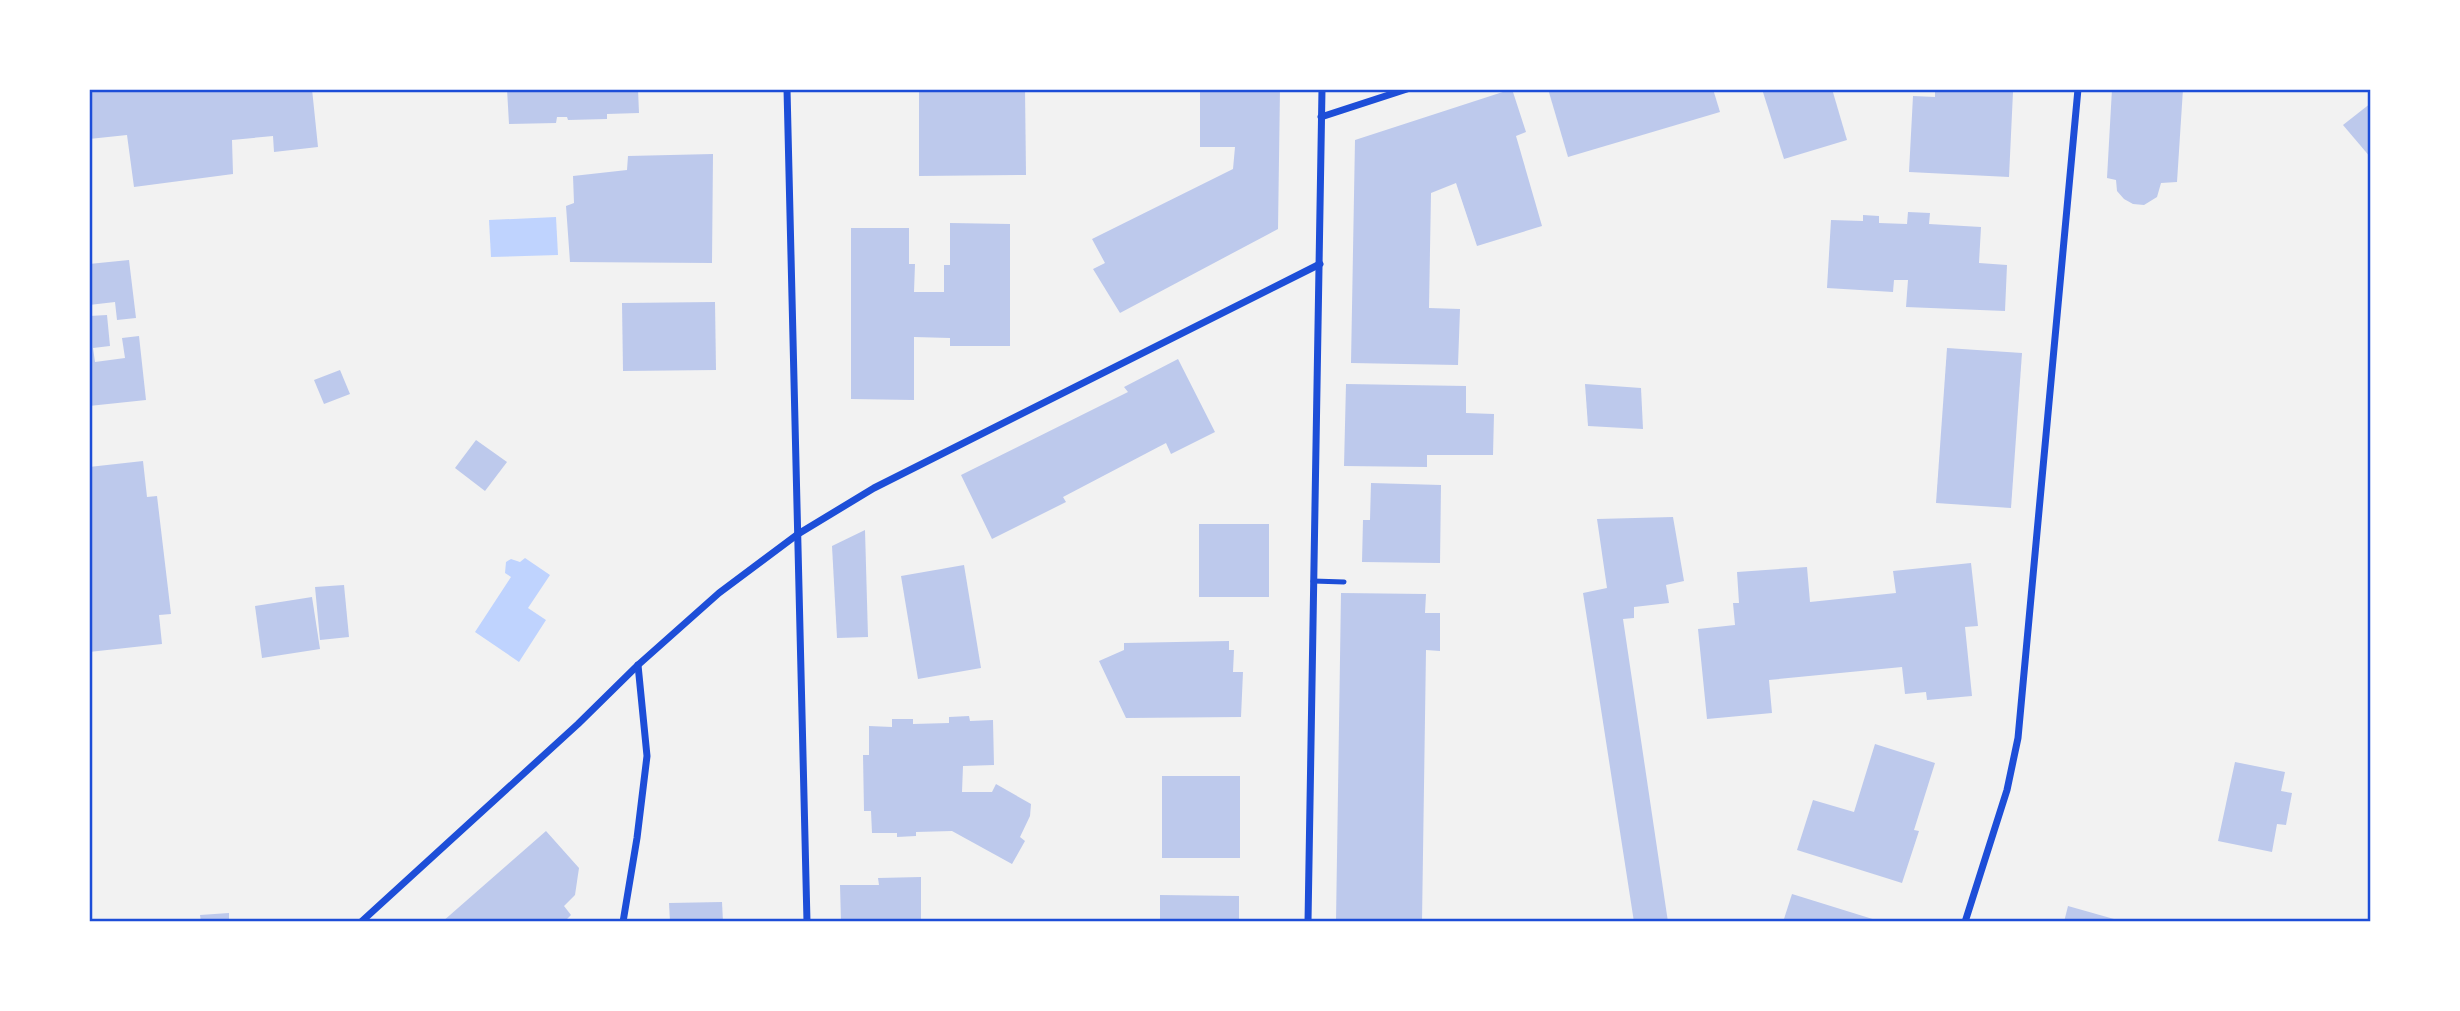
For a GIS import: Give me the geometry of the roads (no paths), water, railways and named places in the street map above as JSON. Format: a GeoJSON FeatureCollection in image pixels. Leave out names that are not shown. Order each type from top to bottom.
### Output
{"type":"FeatureCollection","features":[{"type":"Feature","properties":{"kind":"street"},"geometry":{"type":"LineString","coordinates":[[787,89],[807,922]]}},
{"type":"Feature","properties":{"kind":"street"},"geometry":{"type":"LineString","coordinates":[[1308,922],[1322,89]]}},
{"type":"Feature","properties":{"kind":"street"},"geometry":{"type":"LineString","coordinates":[[1321,117],[1407,89]]}},
{"type":"Feature","properties":{"kind":"street"},"geometry":{"type":"LineString","coordinates":[[1965,922],[2007,790],[2018,738],[2078,89]]}},
{"type":"Feature","properties":{"kind":"street"},"geometry":{"type":"LineString","coordinates":[[361,922],[719,593],[798,534],[874,488],[1320,264]]}},
{"type":"Feature","properties":{"kind":"street"},"geometry":{"type":"LineString","coordinates":[[623,922],[647,756],[638,665]]}},
{"type":"Feature","properties":{"kind":"lane"},"geometry":{"type":"LineString","coordinates":[[1313,581],[1344,582]]}},
{"type":"Feature","properties":{"kind":"water"},"geometry":{"type":"Polygon","coordinates":[[[556,217],[558,255],[491,257],[489,220],[556,217]]]}},
{"type":"Feature","properties":{"kind":"water"},"geometry":{"type":"Polygon","coordinates":[[[525,558],[550,575],[528,608],[546,620],[519,662],[475,632],[511,577],[505,573],[506,562],[511,559],[520,562],[525,558]]]}}]}
